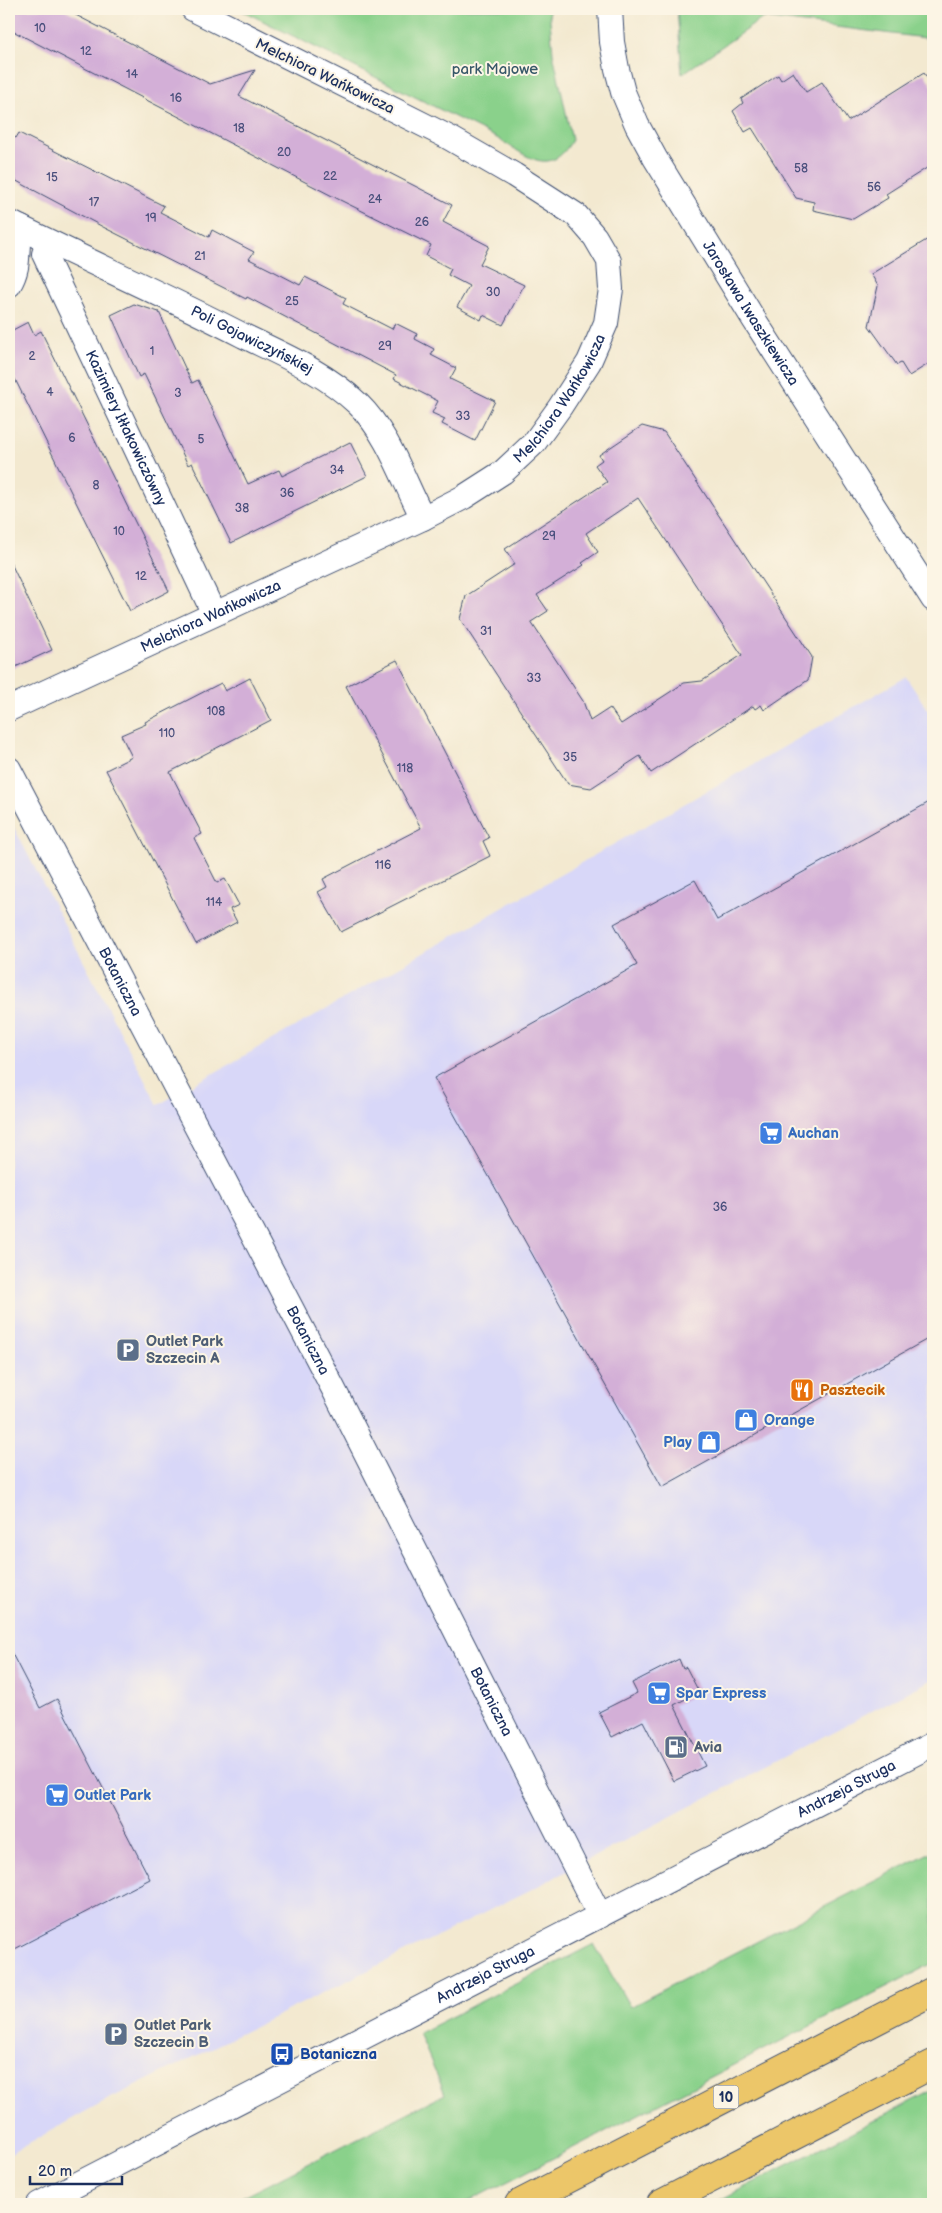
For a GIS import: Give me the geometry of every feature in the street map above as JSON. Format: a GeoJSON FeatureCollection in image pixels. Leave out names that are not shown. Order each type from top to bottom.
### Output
{"type":"FeatureCollection","features":[{"type":"Feature","properties":{"kind":"main road","name":"10"},"geometry":{"type":"LineString","coordinates":[[519,2204],[933,1991]]}},
{"type":"Feature","properties":{"kind":"main road"},"geometry":{"type":"LineString","coordinates":[[661,2204],[933,2064]]}},
{"type":"Feature","properties":{"kind":"street","name":"Melchiora Wańkowicza"},"geometry":{"type":"LineString","coordinates":[[9,709],[423,518],[464,497],[503,472],[534,443],[560,407],[589,362],[606,323],[611,289],[609,261],[595,237],[576,215],[514,175],[448,137],[193,9]]}},
{"type":"Feature","properties":{"kind":"street","name":"Jarosława Iwaszkiewicza"},"geometry":{"type":"LineString","coordinates":[[610,9],[612,42],[619,77],[637,125],[655,158],[753,318],[933,599]]}},
{"type":"Feature","properties":{"kind":"street","name":"Poli Gojawiczyńskiej"},"geometry":{"type":"LineString","coordinates":[[15,225],[190,308],[309,369],[336,385],[359,404],[377,428],[423,518]]}},
{"type":"Feature","properties":{"kind":"street","name":"Poli Gojawiczyńskiej"},"geometry":{"type":"LineString","coordinates":[[9,285],[19,259],[15,225]]}},
{"type":"Feature","properties":{"kind":"street","name":"Kazimiery Iłłakowiczówny"},"geometry":{"type":"LineString","coordinates":[[48,242],[44,254],[214,614]]}},
{"type":"Feature","properties":{"kind":"street","name":"Botaniczna"},"geometry":{"type":"LineString","coordinates":[[9,769],[333,1388],[600,1916]]}},
{"type":"Feature","properties":{"kind":"street","name":"Andrzeja Struga"},"geometry":{"type":"LineString","coordinates":[[39,2204],[933,1744]]}},
{"type":"Feature","properties":{"kind":"shaded area"},"geometry":{"type":"Polygon","coordinates":[[[906,677],[933,718],[933,1679],[542,1884],[99,2104],[9,2154],[9,818],[158,1105],[906,677]]]}},
{"type":"Feature","properties":{"kind":"green space","name":"park Majowe"},"geometry":{"type":"Polygon","coordinates":[[[239,9],[549,9],[553,53],[572,140],[564,152],[555,159],[537,160],[497,138],[239,9]]]}},
{"type":"Feature","properties":{"kind":"green space"},"geometry":{"type":"Polygon","coordinates":[[[677,9],[933,9],[933,39],[763,18],[682,74],[677,9]]]}},
{"type":"Feature","properties":{"kind":"green space"},"geometry":{"type":"Polygon","coordinates":[[[933,1851],[933,1963],[464,2204],[228,2204],[445,2094],[419,2033],[594,1944],[630,2007],[933,1851]]]}},
{"type":"Feature","properties":{"kind":"green space"},"geometry":{"type":"Polygon","coordinates":[[[933,2090],[933,2204],[712,2204],[933,2090]]]}},
{"type":"Feature","properties":{"kind":"building"},"geometry":{"type":"Polygon","coordinates":[[[9,9],[64,9],[210,84],[255,70],[239,96],[452,205],[443,222],[489,246],[480,264],[524,285],[503,325],[483,315],[481,320],[457,307],[469,286],[448,275],[451,269],[426,256],[431,245],[9,29],[9,9]]]}},
{"type":"Feature","properties":{"kind":"building"},"geometry":{"type":"Polygon","coordinates":[[[793,72],[806,92],[822,82],[848,121],[924,73],[933,87],[933,164],[886,194],[888,198],[853,219],[813,210],[814,202],[796,198],[752,128],[745,132],[733,111],[743,103],[741,99],[778,75],[781,80],[793,72]]]}},
{"type":"Feature","properties":{"kind":"building"},"geometry":{"type":"Polygon","coordinates":[[[19,133],[164,206],[160,212],[209,237],[212,230],[254,252],[249,259],[300,285],[305,277],[346,298],[343,304],[392,329],[395,323],[417,334],[415,339],[434,349],[431,355],[456,368],[450,379],[495,401],[475,441],[442,424],[445,419],[432,413],[438,401],[394,379],[396,375],[247,297],[246,299],[105,228],[9,177],[9,134],[16,138],[19,133]]]}},
{"type":"Feature","properties":{"kind":"building"},"geometry":{"type":"Polygon","coordinates":[[[933,236],[933,361],[909,376],[901,363],[897,365],[869,326],[878,286],[871,274],[933,236]]]}},
{"type":"Feature","properties":{"kind":"building"},"geometry":{"type":"Polygon","coordinates":[[[134,304],[159,312],[192,383],[198,380],[248,484],[279,470],[282,476],[350,442],[367,476],[231,543],[192,463],[188,465],[144,374],[139,377],[111,315],[134,304]]]}},
{"type":"Feature","properties":{"kind":"building"},"geometry":{"type":"Polygon","coordinates":[[[28,322],[34,335],[41,331],[169,591],[130,611],[9,367],[9,332],[28,322]]]}},
{"type":"Feature","properties":{"kind":"building"},"geometry":{"type":"Polygon","coordinates":[[[642,426],[664,432],[812,657],[808,680],[764,710],[761,705],[755,709],[753,706],[651,773],[640,756],[591,788],[568,784],[460,619],[466,596],[515,564],[505,549],[607,482],[595,465],[602,460],[599,455],[642,426]],[[638,498],[586,533],[598,552],[582,563],[584,565],[537,595],[548,611],[531,622],[583,701],[590,721],[610,708],[621,724],[684,683],[702,681],[742,655],[638,498]]]}},
{"type":"Feature","properties":{"kind":"building"},"geometry":{"type":"Polygon","coordinates":[[[9,559],[52,650],[9,670],[9,559]]]}},
{"type":"Feature","properties":{"kind":"building"},"geometry":{"type":"Polygon","coordinates":[[[397,660],[489,838],[483,841],[490,856],[341,932],[318,892],[327,887],[323,879],[421,828],[346,686],[397,660]]]}},
{"type":"Feature","properties":{"kind":"building"},"geometry":{"type":"Polygon","coordinates":[[[250,678],[271,720],[170,772],[202,834],[194,838],[217,883],[225,879],[239,905],[230,909],[237,922],[196,944],[106,770],[132,757],[121,735],[146,724],[145,722],[221,683],[225,691],[250,678]]]}},
{"type":"Feature","properties":{"kind":"building"},"geometry":{"type":"Polygon","coordinates":[[[933,800],[933,1336],[662,1487],[434,1078],[637,965],[614,924],[695,880],[717,920],[933,800]]]}},
{"type":"Feature","properties":{"kind":"building","name":"Outlet Park"},"geometry":{"type":"Polygon","coordinates":[[[9,1648],[40,1708],[57,1699],[150,1879],[9,1952],[9,1648]]]}},
{"type":"Feature","properties":{"kind":"building"},"geometry":{"type":"Polygon","coordinates":[[[679,1659],[683,1669],[686,1667],[699,1692],[674,1705],[705,1766],[674,1781],[643,1721],[612,1737],[599,1712],[637,1693],[632,1683],[679,1659]]]}},
{"type":"Feature","properties":{"kind":"place","name":"Auchan"},"geometry":{"type":"Point","coordinates":[771,1133]}},
{"type":"Feature","properties":{"kind":"place","name":"Outlet Park Szczecin A"},"geometry":{"type":"Point","coordinates":[128,1350]}},
{"type":"Feature","properties":{"kind":"place","name":"Pasztecik"},"geometry":{"type":"Point","coordinates":[802,1390]}},
{"type":"Feature","properties":{"kind":"place","name":"Orange"},"geometry":{"type":"Point","coordinates":[746,1420]}},
{"type":"Feature","properties":{"kind":"place","name":"Play"},"geometry":{"type":"Point","coordinates":[709,1442]}},
{"type":"Feature","properties":{"kind":"place","name":"Spar Express"},"geometry":{"type":"Point","coordinates":[659,1693]}},
{"type":"Feature","properties":{"kind":"place","name":"Avia"},"geometry":{"type":"Point","coordinates":[676,1747]}},
{"type":"Feature","properties":{"kind":"place","name":"Outlet Park"},"geometry":{"type":"Point","coordinates":[57,1795]}},
{"type":"Feature","properties":{"kind":"place","name":"Outlet Park Szczecin B"},"geometry":{"type":"Point","coordinates":[116,2034]}},
{"type":"Feature","properties":{"kind":"place","name":"Botaniczna"},"geometry":{"type":"Point","coordinates":[282,2054]}}]}
